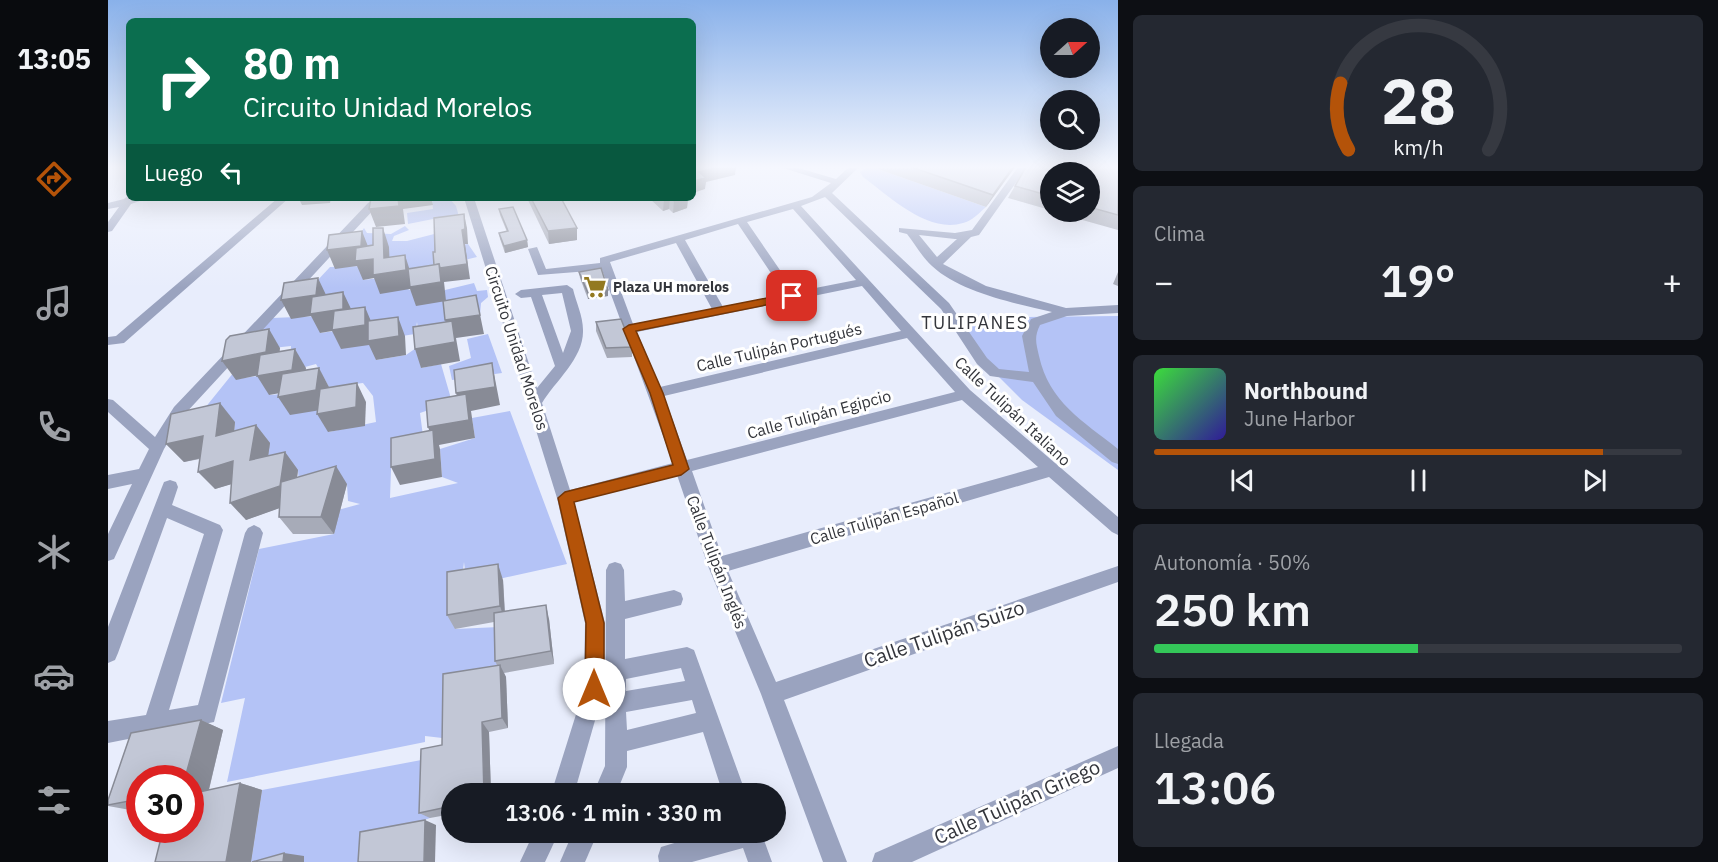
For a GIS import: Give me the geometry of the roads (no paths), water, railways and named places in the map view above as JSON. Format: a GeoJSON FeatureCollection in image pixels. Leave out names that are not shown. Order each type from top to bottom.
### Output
{"type":"FeatureCollection","features":[{"type":"Feature","properties":{"kind":"street"},"geometry":{"type":"LineString","coordinates":[[108,229],[124,207]]}},
{"type":"Feature","properties":{"kind":"street"},"geometry":{"type":"LineString","coordinates":[[108,341],[119,340],[273,207]]}},
{"type":"Feature","properties":{"kind":"street"},"geometry":{"type":"LineString","coordinates":[[108,553],[157,447],[179,411],[292,287],[370,207]]}},
{"type":"Feature","properties":{"kind":"street","name":"Circuito Unidad Morelos"},"geometry":{"type":"LineString","coordinates":[[472,207],[565,498],[595,623],[594,689],[565,783]]}},
{"type":"Feature","properties":{"kind":"street"},"geometry":{"type":"LineString","coordinates":[[533,249],[542,273],[606,263],[679,239],[791,207]]}},
{"type":"Feature","properties":{"kind":"street","name":"Calle Tulipán Italiano"},"geometry":{"type":"LineString","coordinates":[[796,207],[965,394],[1118,527]]}},
{"type":"Feature","properties":{"kind":"street"},"geometry":{"type":"LineString","coordinates":[[841,207],[945,306],[968,343],[988,367],[995,373],[1006,376],[1037,378]]}},
{"type":"Feature","properties":{"kind":"street"},"geometry":{"type":"LineString","coordinates":[[994,207],[975,233],[967,235],[907,231],[936,264],[955,279],[990,292],[1066,312]]}},
{"type":"Feature","properties":{"kind":"street"},"geometry":{"type":"LineString","coordinates":[[742,222],[792,296]]}},
{"type":"Feature","properties":{"kind":"street"},"geometry":{"type":"LineString","coordinates":[[936,264],[967,235]]}},
{"type":"Feature","properties":{"kind":"street"},"geometry":{"type":"LineString","coordinates":[[679,239],[719,311]]}},
{"type":"Feature","properties":{"kind":"street","name":"Calle Tulipán Inglés"},"geometry":{"type":"LineString","coordinates":[[606,263],[629,329],[656,393],[717,566],[771,694],[835,862]]}},
{"type":"Feature","properties":{"kind":"street"},"geometry":{"type":"LineString","coordinates":[[629,329],[866,282]]}},
{"type":"Feature","properties":{"kind":"street"},"geometry":{"type":"LineString","coordinates":[[534,404],[542,388],[561,365],[573,348],[578,333],[567,289],[528,293],[561,365]]}},
{"type":"Feature","properties":{"kind":"street"},"geometry":{"type":"LineString","coordinates":[[1118,309],[1066,312],[1035,322],[1028,336],[1037,378],[1061,412],[1118,458]]}},
{"type":"Feature","properties":{"kind":"street","name":"Calle Tulipán Portugués"},"geometry":{"type":"LineString","coordinates":[[656,393],[910,333]]}},
{"type":"Feature","properties":{"kind":"street","name":"Calle Tulipán Egipcio"},"geometry":{"type":"LineString","coordinates":[[681,469],[965,394]]}},
{"type":"Feature","properties":{"kind":"street"},"geometry":{"type":"LineString","coordinates":[[108,404],[157,447]]}},
{"type":"Feature","properties":{"kind":"street"},"geometry":{"type":"LineString","coordinates":[[565,498],[681,469]]}},
{"type":"Feature","properties":{"kind":"street","name":"Calle Tulipán Español"},"geometry":{"type":"LineString","coordinates":[[717,566],[1051,470]]}},
{"type":"Feature","properties":{"kind":"street"},"geometry":{"type":"LineString","coordinates":[[108,482],[143,475]]}},
{"type":"Feature","properties":{"kind":"street"},"geometry":{"type":"LineString","coordinates":[[108,653],[170,487]]}},
{"type":"Feature","properties":{"kind":"street"},"geometry":{"type":"LineString","coordinates":[[154,724],[214,530],[163,509]]}},
{"type":"Feature","properties":{"kind":"street"},"geometry":{"type":"LineString","coordinates":[[108,732],[206,714],[254,533]]}},
{"type":"Feature","properties":{"kind":"street"},"geometry":{"type":"LineString","coordinates":[[609,783],[616,767],[617,743],[615,570]]}},
{"type":"Feature","properties":{"kind":"street","name":"Calle Tulipán Suizo"},"geometry":{"type":"LineString","coordinates":[[771,694],[1118,574]]}},
{"type":"Feature","properties":{"kind":"street"},"geometry":{"type":"LineString","coordinates":[[614,612],[674,598]]}},
{"type":"Feature","properties":{"kind":"street"},"geometry":{"type":"LineString","coordinates":[[615,672],[687,657],[731,783]]}},
{"type":"Feature","properties":{"kind":"street"},"geometry":{"type":"LineString","coordinates":[[616,703],[698,689]]}},
{"type":"Feature","properties":{"kind":"street"},"geometry":{"type":"LineString","coordinates":[[617,743],[709,720]]}},
{"type":"Feature","properties":{"kind":"street","name":"Calle Tulipán Griego"},"geometry":{"type":"LineString","coordinates":[[884,862],[1118,757]]}},
{"type":"Feature","properties":{"kind":"street"},"geometry":{"type":"LineString","coordinates":[[532,862],[542,843]]}},
{"type":"Feature","properties":{"kind":"street"},"geometry":{"type":"LineString","coordinates":[[572,862],[581,843]]}},
{"type":"Feature","properties":{"kind":"street"},"geometry":{"type":"LineString","coordinates":[[671,862],[670,856],[715,843]]}},
{"type":"Feature","properties":{"kind":"street"},"geometry":{"type":"LineString","coordinates":[[753,843],[760,862]]}},
{"type":"Feature","properties":{"kind":"place","name":"Plaza UH morelos"},"geometry":{"type":"Point","coordinates":[595,287]}},
{"type":"Feature","properties":{"kind":"district","name":"TULIPANES"},"geometry":{"type":"Point","coordinates":[975,323]}}]}
